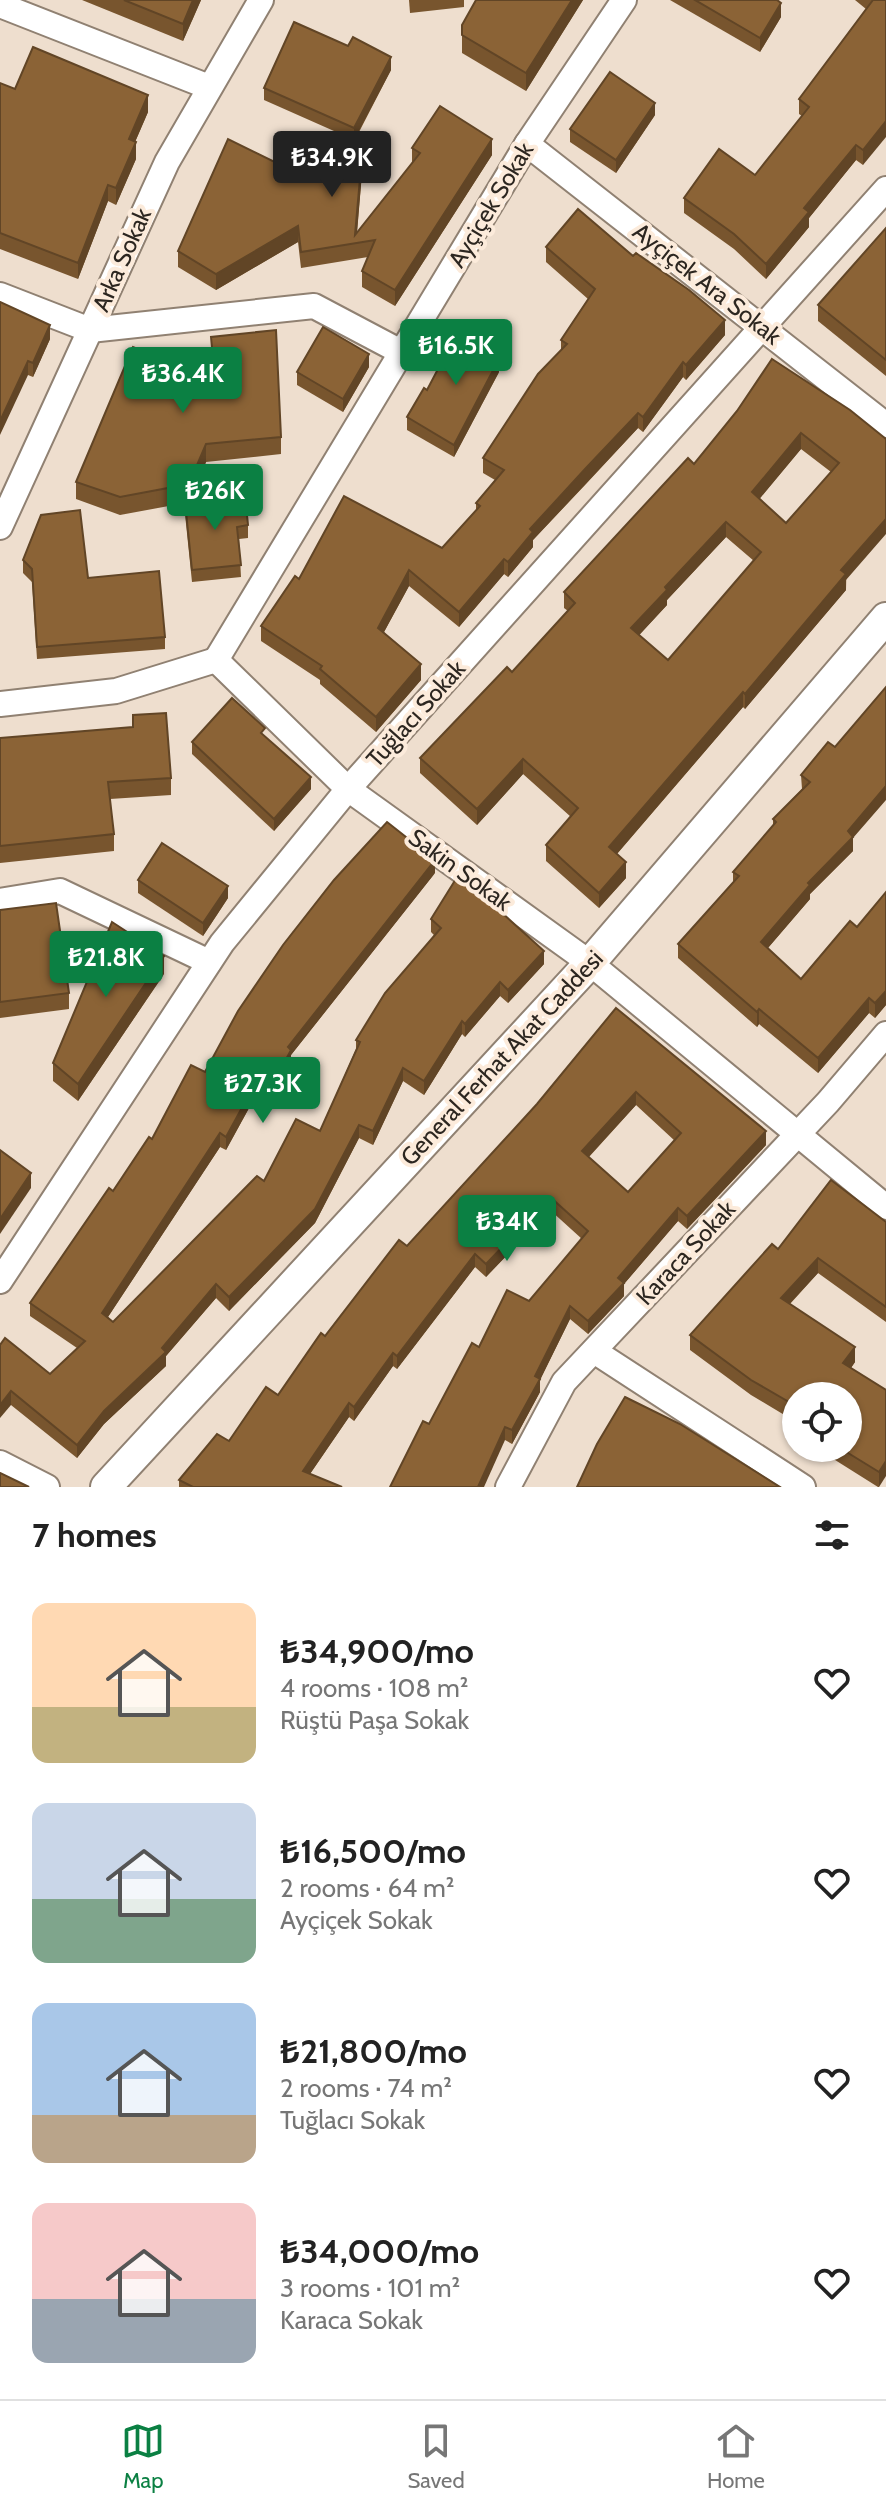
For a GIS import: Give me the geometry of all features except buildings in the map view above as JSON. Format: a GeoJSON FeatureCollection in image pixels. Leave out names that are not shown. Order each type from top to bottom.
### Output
{"type":"FeatureCollection","features":[{"type":"Feature","properties":{"kind":"street","name":"Arka Sokak"},"geometry":{"type":"LineString","coordinates":[[0,527],[167,162],[261,0]]}},
{"type":"Feature","properties":{"kind":"street","name":"Ayçiçek Sokak"},"geometry":{"type":"LineString","coordinates":[[216,660],[527,144],[624,0]]}},
{"type":"Feature","properties":{"kind":"street"},"geometry":{"type":"LineString","coordinates":[[0,5],[209,87]]}},
{"type":"Feature","properties":{"kind":"street","name":"Ayçiçek Ara Sokak"},"geometry":{"type":"LineString","coordinates":[[527,144],[886,425]]}},
{"type":"Feature","properties":{"kind":"street","name":"Tuğlacı Sokak"},"geometry":{"type":"LineString","coordinates":[[0,1281],[209,962],[348,789],[764,329],[886,189]]}},
{"type":"Feature","properties":{"kind":"street"},"geometry":{"type":"LineString","coordinates":[[0,295],[90,330],[314,306],[401,352]]}},
{"type":"Feature","properties":{"kind":"street","name":"General Ferhat Akat Caddesi"},"geometry":{"type":"LineString","coordinates":[[106,1487],[590,963],[886,618]]}},
{"type":"Feature","properties":{"kind":"street"},"geometry":{"type":"LineString","coordinates":[[0,704],[116,691],[216,660]]}},
{"type":"Feature","properties":{"kind":"street","name":"Sakin Sokak"},"geometry":{"type":"LineString","coordinates":[[216,660],[348,789],[590,963],[886,1207]]}},
{"type":"Feature","properties":{"kind":"street"},"geometry":{"type":"LineString","coordinates":[[0,901],[60,891],[209,962]]}},
{"type":"Feature","properties":{"kind":"street","name":"Karaca Sokak"},"geometry":{"type":"LineString","coordinates":[[508,1487],[564,1382],[796,1135],[886,1034]]}},
{"type":"Feature","properties":{"kind":"street"},"geometry":{"type":"LineString","coordinates":[[594,1351],[803,1487]]}},
{"type":"Feature","properties":{"kind":"street"},"geometry":{"type":"LineString","coordinates":[[0,1463],[47,1487]]}}]}
